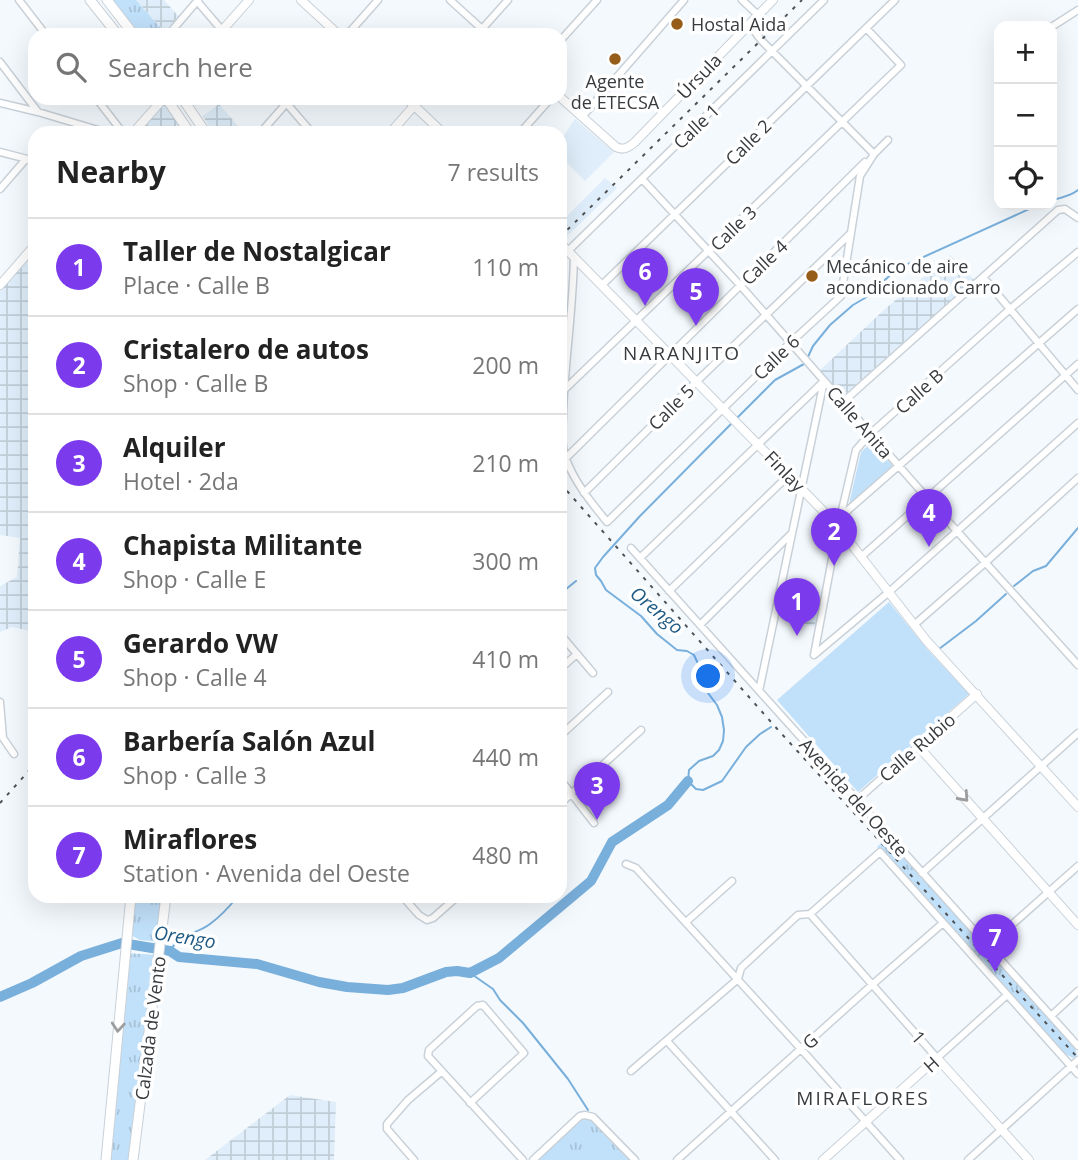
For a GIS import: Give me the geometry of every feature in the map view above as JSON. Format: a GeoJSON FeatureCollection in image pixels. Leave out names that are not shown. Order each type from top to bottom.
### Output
{"type":"FeatureCollection","features":[{"type":"Feature","properties":{"kind":"main road"},"geometry":{"type":"LineString","coordinates":[[90,0],[112,28]]}},
{"type":"Feature","properties":{"kind":"main road"},"geometry":{"type":"LineString","coordinates":[[107,0],[129,28]]}},
{"type":"Feature","properties":{"kind":"main road"},"geometry":{"type":"LineString","coordinates":[[170,105],[185,126]]}},
{"type":"Feature","properties":{"kind":"main road"},"geometry":{"type":"LineString","coordinates":[[188,105],[201,126]]}},
{"type":"Feature","properties":{"kind":"main road","name":"Calzada de Vento"},"geometry":{"type":"LineString","coordinates":[[106,1160],[130,903]]}},
{"type":"Feature","properties":{"kind":"main road","name":"Calzada de Vento"},"geometry":{"type":"LineString","coordinates":[[133,1160],[165,903]]}},
{"type":"Feature","properties":{"kind":"street"},"geometry":{"type":"LineString","coordinates":[[19,0],[41,28]]}},
{"type":"Feature","properties":{"kind":"street"},"geometry":{"type":"LineString","coordinates":[[227,28],[249,0]]}},
{"type":"Feature","properties":{"kind":"street"},"geometry":{"type":"LineString","coordinates":[[301,0],[331,28]]}},
{"type":"Feature","properties":{"kind":"street"},"geometry":{"type":"LineString","coordinates":[[353,28],[378,0]]}},
{"type":"Feature","properties":{"kind":"street"},"geometry":{"type":"LineString","coordinates":[[450,0],[478,28]]}},
{"type":"Feature","properties":{"kind":"street"},"geometry":{"type":"LineString","coordinates":[[487,28],[508,0]]}},
{"type":"Feature","properties":{"kind":"street"},"geometry":{"type":"LineString","coordinates":[[567,33],[597,0]]}},
{"type":"Feature","properties":{"kind":"street"},"geometry":{"type":"LineString","coordinates":[[567,103],[582,117],[684,0]]}},
{"type":"Feature","properties":{"kind":"street"},"geometry":{"type":"LineString","coordinates":[[742,0],[758,15]]}},
{"type":"Feature","properties":{"kind":"street","name":"Úrsula"},"geometry":{"type":"LineString","coordinates":[[582,117],[616,147],[623,149],[635,142],[773,0]]}},
{"type":"Feature","properties":{"kind":"street","name":"Calle 1"},"geometry":{"type":"LineString","coordinates":[[571,254],[642,179],[824,0]]}},
{"type":"Feature","properties":{"kind":"street","name":"Calle 2"},"geometry":{"type":"LineString","coordinates":[[602,285],[895,0]]}},
{"type":"Feature","properties":{"kind":"street"},"geometry":{"type":"LineString","coordinates":[[174,28],[198,1],[218,28]]}},
{"type":"Feature","properties":{"kind":"street"},"geometry":{"type":"LineString","coordinates":[[1057,23],[1078,10]]}},
{"type":"Feature","properties":{"kind":"street"},"geometry":{"type":"LineString","coordinates":[[749,24],[772,52],[874,154]]}},
{"type":"Feature","properties":{"kind":"street","name":"Calle 3"},"geometry":{"type":"LineString","coordinates":[[567,387],[901,65],[866,28]]}},
{"type":"Feature","properties":{"kind":"street"},"geometry":{"type":"LineString","coordinates":[[0,62],[28,99]]}},
{"type":"Feature","properties":{"kind":"street"},"geometry":{"type":"LineString","coordinates":[[0,103],[85,126]]}},
{"type":"Feature","properties":{"kind":"street"},"geometry":{"type":"LineString","coordinates":[[33,105],[38,112]]}},
{"type":"Feature","properties":{"kind":"street"},"geometry":{"type":"LineString","coordinates":[[101,105],[118,126]]}},
{"type":"Feature","properties":{"kind":"street"},"geometry":{"type":"LineString","coordinates":[[139,126],[159,105]]}},
{"type":"Feature","properties":{"kind":"street"},"geometry":{"type":"LineString","coordinates":[[266,126],[282,105]]}},
{"type":"Feature","properties":{"kind":"street"},"geometry":{"type":"LineString","coordinates":[[290,105],[306,126]]}},
{"type":"Feature","properties":{"kind":"street"},"geometry":{"type":"LineString","coordinates":[[526,126],[545,105]]}},
{"type":"Feature","properties":{"kind":"street"},"geometry":{"type":"LineString","coordinates":[[396,126],[414,106],[435,126]]}},
{"type":"Feature","properties":{"kind":"street","name":"Calle 4"},"geometry":{"type":"LineString","coordinates":[[567,457],[888,140]]}},
{"type":"Feature","properties":{"kind":"street"},"geometry":{"type":"LineString","coordinates":[[0,152],[26,159],[0,189]]}},
{"type":"Feature","properties":{"kind":"street","name":"Calle 6"},"geometry":{"type":"LineString","coordinates":[[584,493],[607,522],[727,412],[790,343],[841,296],[860,176],[874,154]]}},
{"type":"Feature","properties":{"kind":"street","name":"Calle Anita"},"geometry":{"type":"LineString","coordinates":[[642,179],[740,285],[1078,665]]}},
{"type":"Feature","properties":{"kind":"street"},"geometry":{"type":"LineString","coordinates":[[842,402],[1058,210],[1065,209],[1078,218]]}},
{"type":"Feature","properties":{"kind":"street","name":"Calle 5"},"geometry":{"type":"LineString","coordinates":[[584,493],[850,234]]}},
{"type":"Feature","properties":{"kind":"street","name":"Finlay"},"geometry":{"type":"LineString","coordinates":[[567,250],[837,522],[914,625],[1078,807]]}},
{"type":"Feature","properties":{"kind":"street","name":"Calle B"},"geometry":{"type":"LineString","coordinates":[[888,592],[814,655],[837,522],[856,450],[870,434],[1010,309],[1078,252]]}},
{"type":"Feature","properties":{"kind":"street"},"geometry":{"type":"LineString","coordinates":[[0,285],[28,253]]}},
{"type":"Feature","properties":{"kind":"street"},"geometry":{"type":"LineString","coordinates":[[567,332],[571,254]]}},
{"type":"Feature","properties":{"kind":"street"},"geometry":{"type":"LineString","coordinates":[[984,277],[1078,390]]}},
{"type":"Feature","properties":{"kind":"street"},"geometry":{"type":"LineString","coordinates":[[837,522],[1078,309]]}},
{"type":"Feature","properties":{"kind":"street"},"geometry":{"type":"LineString","coordinates":[[861,556],[1078,364]]}},
{"type":"Feature","properties":{"kind":"street"},"geometry":{"type":"LineString","coordinates":[[640,558],[824,381]]}},
{"type":"Feature","properties":{"kind":"street"},"geometry":{"type":"LineString","coordinates":[[759,691],[824,381]]}},
{"type":"Feature","properties":{"kind":"street"},"geometry":{"type":"LineString","coordinates":[[888,592],[1078,423]]}},
{"type":"Feature","properties":{"kind":"street"},"geometry":{"type":"LineString","coordinates":[[567,463],[584,493]]}},
{"type":"Feature","properties":{"kind":"street"},"geometry":{"type":"LineString","coordinates":[[669,590],[789,475]]}},
{"type":"Feature","properties":{"kind":"street"},"geometry":{"type":"LineString","coordinates":[[914,625],[1078,478]]}},
{"type":"Feature","properties":{"kind":"street"},"geometry":{"type":"LineString","coordinates":[[700,625],[792,533]]}},
{"type":"Feature","properties":{"kind":"street","name":"Avenida del Oeste"},"geometry":{"type":"LineString","coordinates":[[631,548],[1078,1046]]}},
{"type":"Feature","properties":{"kind":"street"},"geometry":{"type":"LineString","coordinates":[[567,642],[593,673]]}},
{"type":"Feature","properties":{"kind":"street"},"geometry":{"type":"LineString","coordinates":[[567,663],[577,654]]}},
{"type":"Feature","properties":{"kind":"street"},"geometry":{"type":"LineString","coordinates":[[567,730],[608,692]]}},
{"type":"Feature","properties":{"kind":"street","name":"Calle Rubio"},"geometry":{"type":"LineString","coordinates":[[857,800],[977,694]]}},
{"type":"Feature","properties":{"kind":"street"},"geometry":{"type":"LineString","coordinates":[[0,702],[3,738],[14,754]]}},
{"type":"Feature","properties":{"kind":"street"},"geometry":{"type":"LineString","coordinates":[[567,798],[641,730]]}},
{"type":"Feature","properties":{"kind":"street"},"geometry":{"type":"LineString","coordinates":[[922,873],[1078,733]]}},
{"type":"Feature","properties":{"kind":"street"},"geometry":{"type":"LineString","coordinates":[[918,746],[1078,925]]}},
{"type":"Feature","properties":{"kind":"street"},"geometry":{"type":"LineString","coordinates":[[567,787],[594,823]]}},
{"type":"Feature","properties":{"kind":"street","name":"Avenida del Oeste"},"geometry":{"type":"LineString","coordinates":[[810,914],[880,852],[1078,1074]]}},
{"type":"Feature","properties":{"kind":"street"},"geometry":{"type":"LineString","coordinates":[[626,864],[636,868],[686,922],[900,1160]]}},
{"type":"Feature","properties":{"kind":"street"},"geometry":{"type":"LineString","coordinates":[[988,946],[1078,866]]}},
{"type":"Feature","properties":{"kind":"street"},"geometry":{"type":"LineString","coordinates":[[686,922],[732,881]]}},
{"type":"Feature","properties":{"kind":"street"},"geometry":{"type":"LineString","coordinates":[[408,903],[423,919],[430,920],[450,903]]}},
{"type":"Feature","properties":{"kind":"street"},"geometry":{"type":"LineString","coordinates":[[631,1071],[738,979],[741,968],[799,915],[810,914]]}},
{"type":"Feature","properties":{"kind":"street","name":"1"},"geometry":{"type":"LineString","coordinates":[[810,914],[1029,1160]]}},
{"type":"Feature","properties":{"kind":"street","name":"G"},"geometry":{"type":"LineString","coordinates":[[677,1160],[943,923]]}},
{"type":"Feature","properties":{"kind":"street"},"geometry":{"type":"LineString","coordinates":[[1051,1016],[1078,991]]}},
{"type":"Feature","properties":{"kind":"street","name":"H"},"geometry":{"type":"LineString","coordinates":[[823,1160],[1007,995]]}},
{"type":"Feature","properties":{"kind":"street"},"geometry":{"type":"LineString","coordinates":[[470,1103],[524,1053],[483,1005],[477,1006],[427,1053],[441,1072],[523,1160]]}},
{"type":"Feature","properties":{"kind":"street"},"geometry":{"type":"LineString","coordinates":[[667,1041],[775,1160]]}},
{"type":"Feature","properties":{"kind":"street"},"geometry":{"type":"LineString","coordinates":[[968,1160],[1078,1060]]}},
{"type":"Feature","properties":{"kind":"street"},"geometry":{"type":"LineString","coordinates":[[414,1160],[386,1127],[408,1100],[441,1072]]}},
{"type":"Feature","properties":{"kind":"street"},"geometry":{"type":"LineString","coordinates":[[533,1160],[584,1115],[593,1117],[635,1160]]}},
{"type":"Feature","properties":{"kind":"shaded area"},"geometry":{"type":"Polygon","coordinates":[[[136,0],[164,0],[179,17],[167,28],[161,28],[136,0]]]}},
{"type":"Feature","properties":{"kind":"shaded area"},"geometry":{"type":"Polygon","coordinates":[[[158,105],[169,105],[185,126],[139,126],[158,105]]]}},
{"type":"Feature","properties":{"kind":"shaded area"},"geometry":{"type":"Polygon","coordinates":[[[220,105],[238,126],[209,126],[203,116],[220,105]]]}},
{"type":"Feature","properties":{"kind":"shaded area"},"geometry":{"type":"Polygon","coordinates":[[[575,119],[614,152],[585,181],[567,163],[567,131],[575,119]]]}},
{"type":"Feature","properties":{"kind":"shaded area"},"geometry":{"type":"Polygon","coordinates":[[[605,178],[617,188],[567,236],[567,216],[605,178]]]}},
{"type":"Feature","properties":{"kind":"shaded area"},"geometry":{"type":"Polygon","coordinates":[[[28,253],[28,630],[12,627],[0,632],[0,586],[17,577],[20,538],[0,535],[0,285],[28,253]]]}},
{"type":"Feature","properties":{"kind":"shaded area"},"geometry":{"type":"Polygon","coordinates":[[[950,255],[974,280],[842,397],[819,371],[885,309],[950,255]]]}},
{"type":"Feature","properties":{"kind":"shaded area"},"geometry":{"type":"Polygon","coordinates":[[[786,601],[818,609],[815,626],[782,619],[786,601]]]}},
{"type":"Feature","properties":{"kind":"shaded area"},"geometry":{"type":"Polygon","coordinates":[[[290,1095],[336,1102],[334,1160],[205,1160],[290,1095]]]}},
{"type":"Feature","properties":{"kind":"green space"},"geometry":{"type":"Polygon","coordinates":[[[111,0],[136,0],[161,28],[133,28],[111,0]]]}},
{"type":"Feature","properties":{"kind":"green space"},"geometry":{"type":"Polygon","coordinates":[[[871,443],[894,467],[849,504],[861,452],[871,443]]]}},
{"type":"Feature","properties":{"kind":"green space"},"geometry":{"type":"Polygon","coordinates":[[[889,602],[927,649],[969,694],[858,792],[777,700],[889,602]]]}},
{"type":"Feature","properties":{"kind":"green space"},"geometry":{"type":"Polygon","coordinates":[[[887,838],[1075,1048],[1077,1055],[1073,1058],[1064,1053],[877,847],[887,838]]]}},
{"type":"Feature","properties":{"kind":"green space"},"geometry":{"type":"Polygon","coordinates":[[[130,903],[165,903],[160,942],[140,940],[127,933],[130,903]]]}},
{"type":"Feature","properties":{"kind":"green space"},"geometry":{"type":"Polygon","coordinates":[[[125,953],[158,955],[133,1160],[106,1160],[125,953]]]}},
{"type":"Feature","properties":{"kind":"green space"},"geometry":{"type":"Polygon","coordinates":[[[580,1116],[593,1117],[635,1160],[533,1160],[580,1116]]]}},
{"type":"Feature","properties":{"kind":"waterway","name":"Orengo"},"geometry":{"type":"LineString","coordinates":[[1057,199],[1078,190]]}},
{"type":"Feature","properties":{"kind":"waterway","name":"Orengo"},"geometry":{"type":"LineString","coordinates":[[807,359],[813,346],[830,325],[897,269],[1027,210]]}},
{"type":"Feature","properties":{"kind":"waterway","name":"Orengo"},"geometry":{"type":"LineString","coordinates":[[736,419],[775,380],[804,364]]}},
{"type":"Feature","properties":{"kind":"waterway","name":"Orengo"},"geometry":{"type":"LineString","coordinates":[[732,423],[640,516],[595,568],[596,575],[606,590],[641,616],[657,634],[677,650],[694,655],[700,668],[702,685],[717,705],[722,717],[723,741],[713,756],[699,761],[689,770],[688,781],[696,789],[703,790],[722,781],[746,747],[771,727]]}},
{"type":"Feature","properties":{"kind":"waterway"},"geometry":{"type":"LineString","coordinates":[[1014,586],[1033,571],[1046,566],[1078,528]]}},
{"type":"Feature","properties":{"kind":"waterway"},"geometry":{"type":"LineString","coordinates":[[567,588],[576,581]]}},
{"type":"Feature","properties":{"kind":"waterway"},"geometry":{"type":"LineString","coordinates":[[939,649],[1006,594]]}},
{"type":"Feature","properties":{"kind":"waterway","name":"Orengo"},"geometry":{"type":"LineString","coordinates":[[567,901],[591,881],[612,842],[668,805],[688,781]]}},
{"type":"Feature","properties":{"kind":"waterway"},"geometry":{"type":"LineString","coordinates":[[170,951],[179,940],[214,921],[232,903]]}},
{"type":"Feature","properties":{"kind":"waterway","name":"Orengo"},"geometry":{"type":"LineString","coordinates":[[0,997],[81,956],[122,943],[170,951],[179,957],[257,964],[347,987],[388,990],[403,988],[446,972],[470,973],[499,958],[565,903]]}},
{"type":"Feature","properties":{"kind":"waterway"},"geometry":{"type":"LineString","coordinates":[[470,973],[493,989],[523,1023],[568,1079],[588,1110]]}},
{"type":"Feature","properties":{"kind":"railway"},"geometry":{"type":"LineString","coordinates":[[567,230],[802,0]]}},
{"type":"Feature","properties":{"kind":"railway"},"geometry":{"type":"LineString","coordinates":[[567,491],[779,731],[1078,1058]]}},
{"type":"Feature","properties":{"kind":"railway"},"geometry":{"type":"LineString","coordinates":[[0,803],[28,772]]}},
{"type":"Feature","properties":{"kind":"place","name":"Hostal Aida"},"geometry":{"type":"Point","coordinates":[677,24]}},
{"type":"Feature","properties":{"kind":"place","name":"Agente de ETECSA"},"geometry":{"type":"Point","coordinates":[615,59]}},
{"type":"Feature","properties":{"kind":"place","name":"Mecánico de aire acondicionado Carro"},"geometry":{"type":"Point","coordinates":[812,276]}},
{"type":"Feature","properties":{"kind":"place","name":"Barbería Salón Azul"},"geometry":{"type":"Point","coordinates":[645,306]}},
{"type":"Feature","properties":{"kind":"place","name":"Gerardo VW"},"geometry":{"type":"Point","coordinates":[696,326]}},
{"type":"Feature","properties":{"kind":"place","name":"Chapista Militante"},"geometry":{"type":"Point","coordinates":[929,547]}},
{"type":"Feature","properties":{"kind":"place","name":"Cristalero de autos"},"geometry":{"type":"Point","coordinates":[834,566]}},
{"type":"Feature","properties":{"kind":"place","name":"Taller de Nostalgicar"},"geometry":{"type":"Point","coordinates":[797,636]}},
{"type":"Feature","properties":{"kind":"place","name":"Alquiler"},"geometry":{"type":"Point","coordinates":[597,820]}},
{"type":"Feature","properties":{"kind":"place","name":"Miraflores"},"geometry":{"type":"Point","coordinates":[995,972]}},
{"type":"Feature","properties":{"kind":"district","name":"NARANJITO"},"geometry":{"type":"Point","coordinates":[682,353]}},
{"type":"Feature","properties":{"kind":"district","name":"MIRAFLORES"},"geometry":{"type":"Point","coordinates":[863,1098]}}]}
